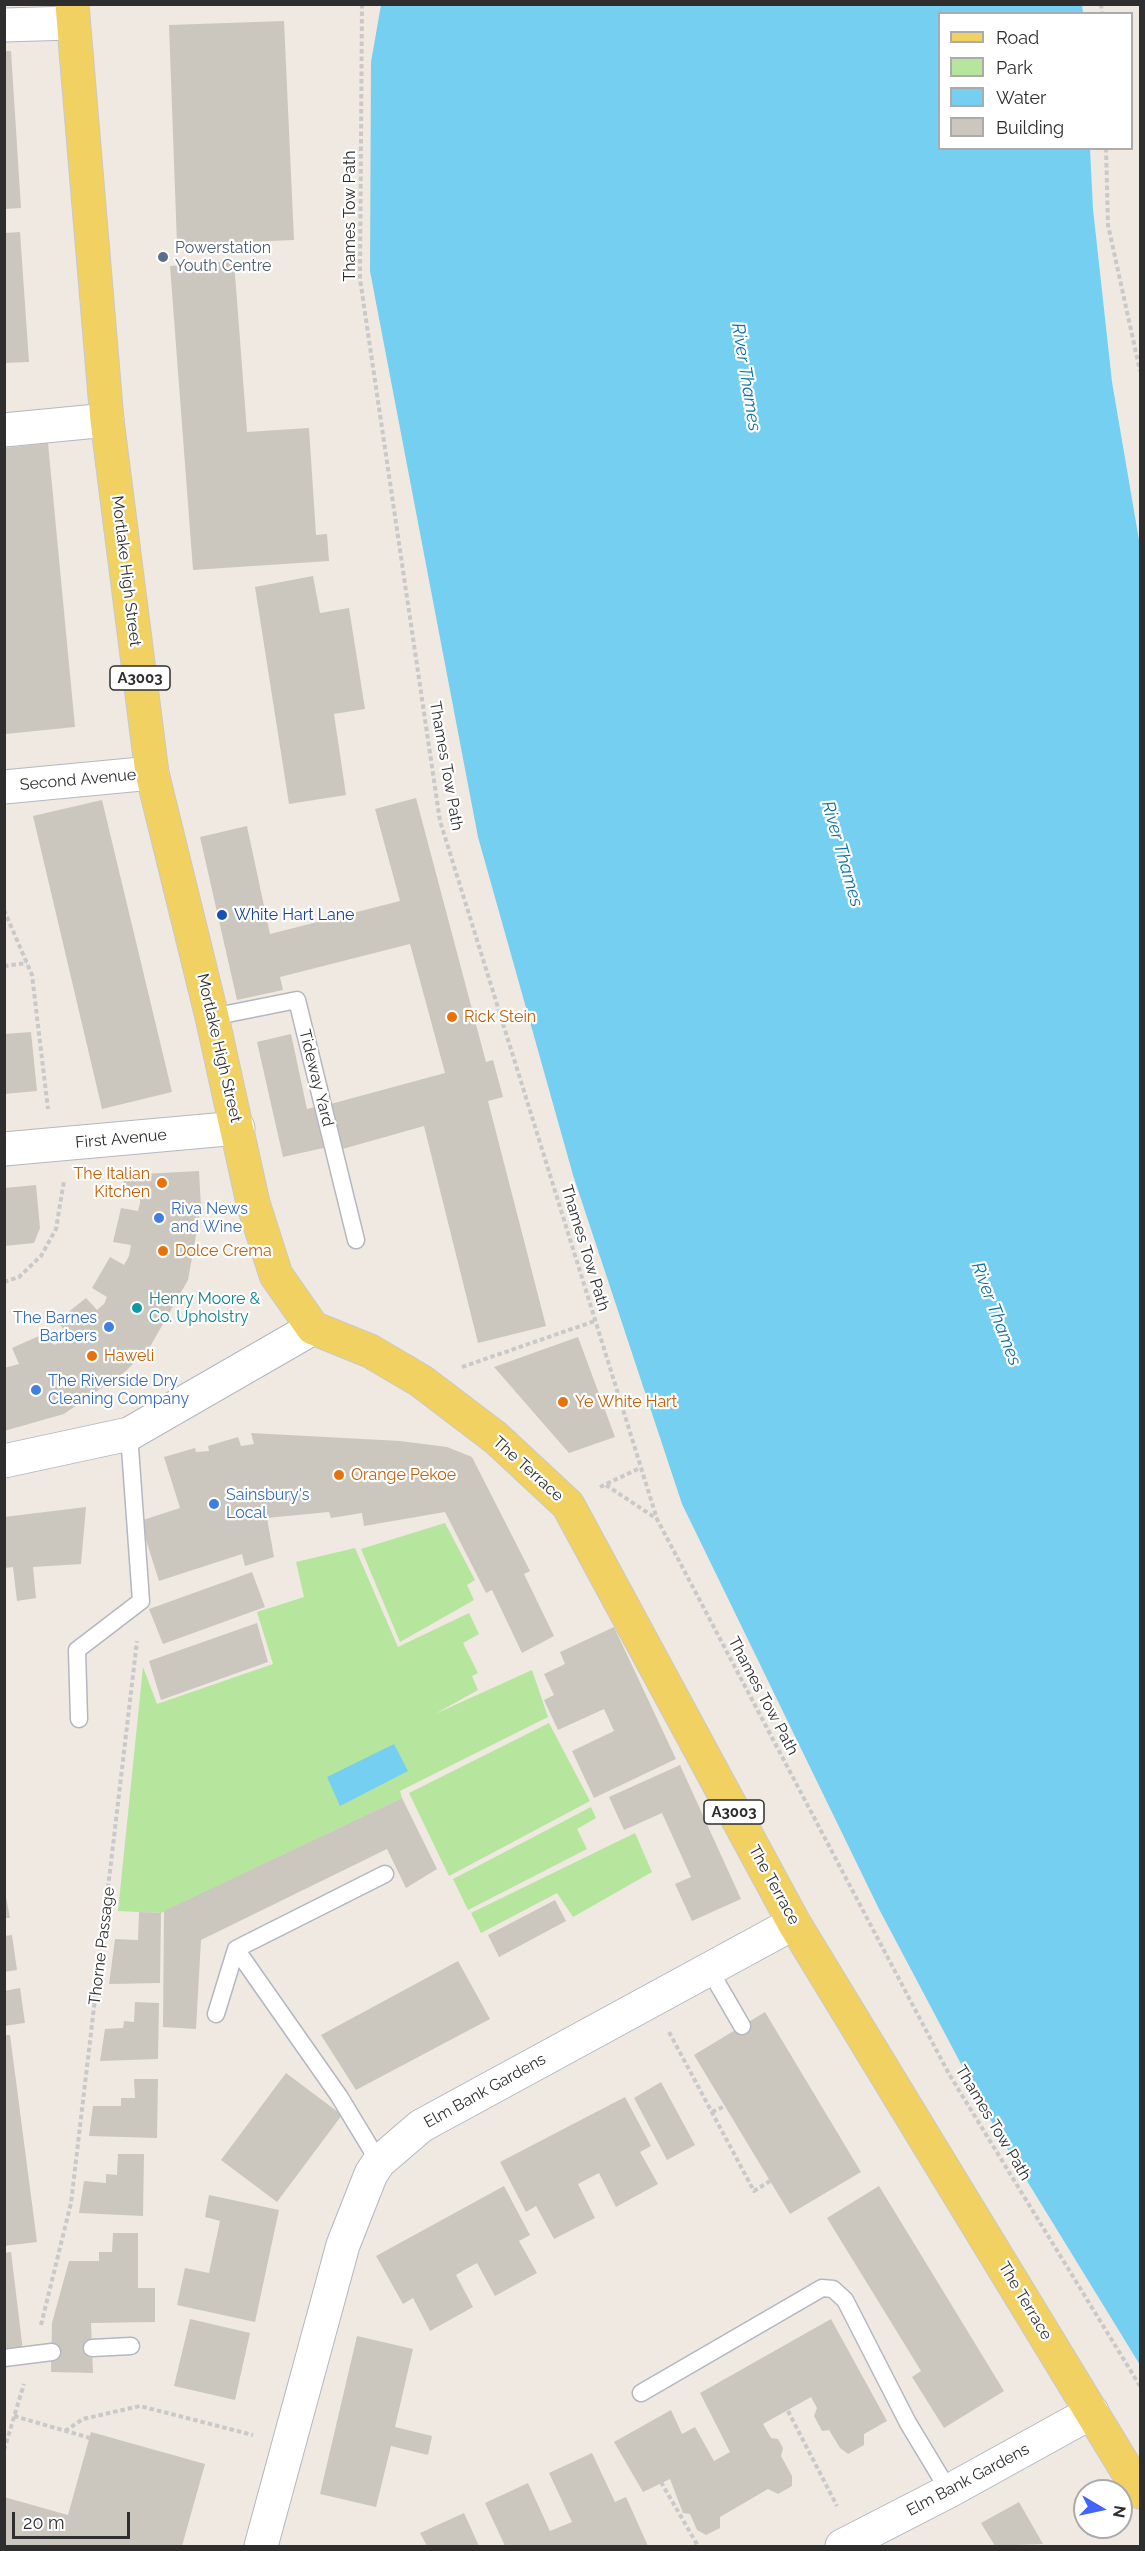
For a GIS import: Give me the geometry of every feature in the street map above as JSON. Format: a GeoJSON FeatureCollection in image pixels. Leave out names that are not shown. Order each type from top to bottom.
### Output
{"type":"FeatureCollection","features":[{"type":"Feature","properties":{"kind":"main road","name":"Mortlake High Street"},"geometry":{"type":"LineString","coordinates":[[72,14],[107,420],[152,773],[212,1017],[253,1203],[276,1275],[313,1328]]}},
{"type":"Feature","properties":{"kind":"main road","name":"The Terrace"},"geometry":{"type":"LineString","coordinates":[[313,1328],[370,1351],[421,1381],[496,1438],[568,1505],[794,1923],[1140,2492]]}},
{"type":"Feature","properties":{"kind":"street"},"geometry":{"type":"LineString","coordinates":[[4,25],[72,14]]}},
{"type":"Feature","properties":{"kind":"street"},"geometry":{"type":"LineString","coordinates":[[4,430],[107,420]]}},
{"type":"Feature","properties":{"kind":"street","name":"Second Avenue"},"geometry":{"type":"LineString","coordinates":[[4,787],[152,773]]}},
{"type":"Feature","properties":{"kind":"street","name":"First Avenue"},"geometry":{"type":"LineString","coordinates":[[4,1149],[238,1128]]}},
{"type":"Feature","properties":{"kind":"street"},"geometry":{"type":"LineString","coordinates":[[4,1461],[129,1434],[313,1328]]}},
{"type":"Feature","properties":{"kind":"street","name":"Elm Bank Gardens"},"geometry":{"type":"LineString","coordinates":[[261,2547],[343,2245],[371,2174],[379,2162],[421,2126],[794,1923]]}},
{"type":"Feature","properties":{"kind":"street","name":"Elm Bank Gardens"},"geometry":{"type":"LineString","coordinates":[[848,2543],[949,2491],[1092,2412]]}},
{"type":"Feature","properties":{"kind":"lane","name":"Tideway Yard"},"geometry":{"type":"LineString","coordinates":[[212,1017],[297,999],[356,1240]]}},
{"type":"Feature","properties":{"kind":"lane"},"geometry":{"type":"LineString","coordinates":[[79,1719],[77,1650],[141,1601],[129,1434]]}},
{"type":"Feature","properties":{"kind":"lane"},"geometry":{"type":"LineString","coordinates":[[216,2014],[236,1949],[385,1874]]}},
{"type":"Feature","properties":{"kind":"lane"},"geometry":{"type":"LineString","coordinates":[[236,1949],[339,2096],[379,2162]]}},
{"type":"Feature","properties":{"kind":"lane"},"geometry":{"type":"LineString","coordinates":[[709,1969],[742,2026]]}},
{"type":"Feature","properties":{"kind":"lane"},"geometry":{"type":"LineString","coordinates":[[641,2393],[822,2288],[834,2289],[845,2300],[908,2423],[949,2491]]}},
{"type":"Feature","properties":{"kind":"lane"},"geometry":{"type":"LineString","coordinates":[[92,2348],[132,2346]]}},
{"type":"Feature","properties":{"kind":"lane"},"geometry":{"type":"LineString","coordinates":[[4,2358],[52,2352]]}},
{"type":"Feature","properties":{"kind":"path","name":"Thames Tow Path"},"geometry":{"type":"LineString","coordinates":[[363,4],[360,279],[440,821],[640,1468],[657,1519],[949,2074],[1140,2386]]}},
{"type":"Feature","properties":{"kind":"path"},"geometry":{"type":"LineString","coordinates":[[1106,150],[1108,225],[1140,371]]}},
{"type":"Feature","properties":{"kind":"path"},"geometry":{"type":"LineString","coordinates":[[4,910],[32,975],[57,1144],[65,1179],[56,1229],[41,1256],[19,1276],[4,1282]]}},
{"type":"Feature","properties":{"kind":"path"},"geometry":{"type":"LineString","coordinates":[[4,966],[27,963]]}},
{"type":"Feature","properties":{"kind":"path"},"geometry":{"type":"LineString","coordinates":[[421,1381],[595,1321]]}},
{"type":"Feature","properties":{"kind":"path"},"geometry":{"type":"LineString","coordinates":[[597,1489],[640,1468]]}},
{"type":"Feature","properties":{"kind":"path"},"geometry":{"type":"LineString","coordinates":[[605,1485],[657,1519]]}},
{"type":"Feature","properties":{"kind":"path","name":"Thorne Passage"},"geometry":{"type":"LineString","coordinates":[[4,2450],[33,2355],[72,2203],[141,1601]]}},
{"type":"Feature","properties":{"kind":"path"},"geometry":{"type":"LineString","coordinates":[[652,2000],[754,2191],[771,2181]]}},
{"type":"Feature","properties":{"kind":"path"},"geometry":{"type":"LineString","coordinates":[[712,2112],[725,2106]]}},
{"type":"Feature","properties":{"kind":"path"},"geometry":{"type":"LineString","coordinates":[[65,2431],[83,2419],[140,2406],[289,2443]]}},
{"type":"Feature","properties":{"kind":"path"},"geometry":{"type":"LineString","coordinates":[[788,2411],[848,2543]]}},
{"type":"Feature","properties":{"kind":"path"},"geometry":{"type":"LineString","coordinates":[[14,2416],[90,2438]]}},
{"type":"Feature","properties":{"kind":"path"},"geometry":{"type":"LineString","coordinates":[[661,2482],[698,2547]]}},
{"type":"Feature","properties":{"kind":"green space"},"geometry":{"type":"Polygon","coordinates":[[[445,1523],[475,1580],[467,1585],[474,1600],[400,1642],[361,1549],[445,1523]]]}},
{"type":"Feature","properties":{"kind":"green space"},"geometry":{"type":"Polygon","coordinates":[[[355,1548],[398,1647],[469,1613],[479,1634],[463,1643],[478,1673],[472,1676],[478,1690],[435,1714],[532,1670],[548,1717],[400,1791],[402,1798],[161,1913],[118,1911],[143,1667],[157,1704],[273,1664],[257,1612],[304,1597],[296,1562],[355,1548]]]}},
{"type":"Feature","properties":{"kind":"green space"},"geometry":{"type":"Polygon","coordinates":[[[549,1723],[590,1801],[449,1876],[409,1793],[549,1723]]]}},
{"type":"Feature","properties":{"kind":"green space"},"geometry":{"type":"Polygon","coordinates":[[[591,1807],[596,1818],[577,1829],[587,1849],[468,1910],[453,1879],[591,1807]]]}},
{"type":"Feature","properties":{"kind":"green space"},"geometry":{"type":"Polygon","coordinates":[[[635,1833],[652,1872],[573,1917],[557,1893],[481,1933],[471,1913],[635,1833]]]}},
{"type":"Feature","properties":{"kind":"water","name":"River Thames"},"geometry":{"type":"Polygon","coordinates":[[[381,5],[1082,5],[1083,12],[938,12],[938,150],[1090,150],[1093,209],[1112,382],[1140,546],[1140,2365],[997,2132],[879,1909],[682,1504],[573,1175],[478,837],[370,271],[371,62],[381,5]]]}},
{"type":"Feature","properties":{"kind":"water"},"geometry":{"type":"Polygon","coordinates":[[[394,1744],[408,1771],[340,1806],[327,1777],[394,1744]]]}},
{"type":"Feature","properties":{"kind":"building"},"geometry":{"type":"Polygon","coordinates":[[[284,21],[294,240],[177,245],[169,25],[284,21]]]}},
{"type":"Feature","properties":{"kind":"building"},"geometry":{"type":"Polygon","coordinates":[[[4,51],[11,51],[21,208],[4,209],[4,51]]]}},
{"type":"Feature","properties":{"kind":"building"},"geometry":{"type":"Polygon","coordinates":[[[20,232],[29,362],[4,363],[4,233],[20,232]]]}},
{"type":"Feature","properties":{"kind":"building"},"geometry":{"type":"Polygon","coordinates":[[[234,261],[247,432],[309,428],[316,535],[327,534],[329,561],[193,570],[170,266],[234,261]]]}},
{"type":"Feature","properties":{"kind":"building"},"geometry":{"type":"Polygon","coordinates":[[[48,443],[75,727],[5,734],[4,448],[48,443]]]}},
{"type":"Feature","properties":{"kind":"building"},"geometry":{"type":"Polygon","coordinates":[[[313,576],[320,613],[349,608],[365,709],[334,714],[346,795],[289,804],[255,587],[313,576]]]}},
{"type":"Feature","properties":{"kind":"building"},"geometry":{"type":"Polygon","coordinates":[[[416,798],[486,1062],[493,1060],[503,1097],[488,1101],[546,1326],[478,1343],[424,1126],[339,1150],[327,1105],[445,1073],[410,944],[280,977],[283,990],[237,1000],[200,837],[247,826],[270,934],[400,901],[375,809],[416,798]]]}},
{"type":"Feature","properties":{"kind":"building"},"geometry":{"type":"Polygon","coordinates":[[[102,800],[172,1092],[102,1109],[33,816],[102,800]]]}},
{"type":"Feature","properties":{"kind":"building"},"geometry":{"type":"Polygon","coordinates":[[[31,1032],[37,1091],[4,1094],[4,1034],[31,1032]]]}},
{"type":"Feature","properties":{"kind":"building"},"geometry":{"type":"Polygon","coordinates":[[[291,1034],[307,1109],[319,1106],[328,1147],[283,1157],[257,1042],[291,1034]]]}},
{"type":"Feature","properties":{"kind":"building"},"geometry":{"type":"Polygon","coordinates":[[[199,1171],[201,1207],[188,1280],[151,1345],[126,1371],[64,1414],[4,1431],[4,1368],[19,1364],[12,1348],[48,1332],[54,1345],[69,1336],[57,1321],[86,1298],[97,1310],[104,1304],[107,1297],[92,1288],[110,1257],[124,1265],[129,1256],[131,1245],[113,1242],[121,1208],[138,1211],[140,1191],[124,1192],[123,1175],[199,1171]]]}},
{"type":"Feature","properties":{"kind":"building"},"geometry":{"type":"Polygon","coordinates":[[[36,1185],[40,1228],[34,1243],[4,1246],[4,1188],[36,1185]]]}},
{"type":"Feature","properties":{"kind":"building","name":"Ye White Hart"},"geometry":{"type":"Polygon","coordinates":[[[578,1337],[615,1437],[569,1453],[494,1367],[578,1337]]]}},
{"type":"Feature","properties":{"kind":"building"},"geometry":{"type":"Polygon","coordinates":[[[251,1433],[400,1441],[447,1447],[472,1457],[530,1571],[524,1574],[554,1636],[522,1653],[492,1590],[486,1593],[445,1512],[364,1526],[362,1513],[331,1518],[329,1512],[267,1518],[274,1557],[245,1566],[242,1554],[159,1581],[140,1521],[180,1508],[164,1457],[195,1448],[196,1452],[209,1451],[208,1446],[238,1437],[241,1446],[254,1444],[251,1433]]]}},
{"type":"Feature","properties":{"kind":"building"},"geometry":{"type":"Polygon","coordinates":[[[86,1507],[81,1564],[33,1567],[36,1598],[17,1601],[13,1567],[4,1568],[4,1517],[86,1507]]]}},
{"type":"Feature","properties":{"kind":"building"},"geometry":{"type":"Polygon","coordinates":[[[252,1572],[265,1607],[163,1644],[149,1609],[252,1572]]]}},
{"type":"Feature","properties":{"kind":"building"},"geometry":{"type":"Polygon","coordinates":[[[257,1623],[268,1662],[161,1700],[149,1661],[257,1623]]]}},
{"type":"Feature","properties":{"kind":"building"},"geometry":{"type":"Polygon","coordinates":[[[614,1627],[676,1759],[594,1798],[572,1751],[614,1731],[604,1709],[558,1730],[544,1700],[554,1695],[544,1674],[565,1664],[560,1652],[614,1627]]]}},
{"type":"Feature","properties":{"kind":"building"},"geometry":{"type":"Polygon","coordinates":[[[680,1765],[741,1899],[692,1921],[675,1884],[691,1877],[662,1813],[624,1830],[609,1797],[680,1765]]]}},
{"type":"Feature","properties":{"kind":"building"},"geometry":{"type":"Polygon","coordinates":[[[402,1798],[437,1869],[406,1888],[387,1849],[201,1940],[196,2029],[163,2027],[164,1911],[402,1798]]]}},
{"type":"Feature","properties":{"kind":"building"},"geometry":{"type":"Polygon","coordinates":[[[4,1886],[10,1918],[4,1918],[4,1886]]]}},
{"type":"Feature","properties":{"kind":"building"},"geometry":{"type":"Polygon","coordinates":[[[555,1900],[566,1921],[499,1957],[488,1935],[555,1900]]]}},
{"type":"Feature","properties":{"kind":"building"},"geometry":{"type":"Polygon","coordinates":[[[139,1912],[161,1913],[160,1983],[109,1984],[115,1939],[138,1940],[139,1912]]]}},
{"type":"Feature","properties":{"kind":"building"},"geometry":{"type":"Polygon","coordinates":[[[12,1935],[17,1970],[4,1972],[4,1936],[12,1935]]]}},
{"type":"Feature","properties":{"kind":"building"},"geometry":{"type":"Polygon","coordinates":[[[458,1961],[490,2019],[356,2090],[321,2035],[458,1961]]]}},
{"type":"Feature","properties":{"kind":"building"},"geometry":{"type":"Polygon","coordinates":[[[20,1988],[25,2023],[4,2026],[4,1991],[20,1988]]]}},
{"type":"Feature","properties":{"kind":"building"},"geometry":{"type":"Polygon","coordinates":[[[135,2002],[159,2003],[158,2059],[100,2061],[105,2029],[123,2028],[124,2021],[134,2022],[135,2002]]]}},
{"type":"Feature","properties":{"kind":"building"},"geometry":{"type":"Polygon","coordinates":[[[765,2012],[861,2172],[790,2214],[694,2055],[765,2012]]]}},
{"type":"Feature","properties":{"kind":"building"},"geometry":{"type":"Polygon","coordinates":[[[4,2035],[10,2035],[37,2242],[4,2246],[4,2035]]]}},
{"type":"Feature","properties":{"kind":"building"},"geometry":{"type":"Polygon","coordinates":[[[286,2073],[342,2115],[277,2202],[221,2160],[286,2073]]]}},
{"type":"Feature","properties":{"kind":"building"},"geometry":{"type":"Polygon","coordinates":[[[134,2079],[158,2079],[157,2138],[89,2136],[93,2106],[121,2106],[121,2098],[135,2098],[134,2079]]]}},
{"type":"Feature","properties":{"kind":"building"},"geometry":{"type":"Polygon","coordinates":[[[661,2082],[695,2145],[667,2160],[634,2098],[661,2082]]]}},
{"type":"Feature","properties":{"kind":"building"},"geometry":{"type":"Polygon","coordinates":[[[625,2097],[651,2146],[640,2152],[658,2184],[616,2207],[599,2173],[578,2184],[595,2218],[554,2239],[536,2206],[526,2212],[500,2162],[625,2097]]]}},
{"type":"Feature","properties":{"kind":"building"},"geometry":{"type":"Polygon","coordinates":[[[118,2154],[144,2154],[143,2216],[79,2213],[84,2181],[106,2183],[106,2174],[117,2175],[118,2154]]]}},
{"type":"Feature","properties":{"kind":"building"},"geometry":{"type":"Polygon","coordinates":[[[504,2186],[530,2235],[519,2241],[537,2273],[495,2296],[477,2263],[456,2275],[473,2307],[430,2331],[413,2298],[403,2304],[376,2256],[504,2186]]]}},
{"type":"Feature","properties":{"kind":"building"},"geometry":{"type":"Polygon","coordinates":[[[879,2186],[1004,2391],[944,2428],[912,2377],[921,2371],[827,2218],[879,2186]]]}},
{"type":"Feature","properties":{"kind":"building"},"geometry":{"type":"Polygon","coordinates":[[[209,2195],[279,2210],[255,2322],[177,2305],[185,2268],[209,2273],[220,2221],[205,2217],[209,2195]]]}},
{"type":"Feature","properties":{"kind":"building"},"geometry":{"type":"Polygon","coordinates":[[[113,2233],[138,2233],[138,2288],[155,2288],[155,2322],[91,2323],[93,2373],[51,2372],[52,2323],[69,2261],[99,2261],[99,2252],[112,2252],[113,2233]]]}},
{"type":"Feature","properties":{"kind":"building"},"geometry":{"type":"Polygon","coordinates":[[[11,2252],[23,2351],[4,2353],[4,2253],[11,2252]]]}},
{"type":"Feature","properties":{"kind":"building"},"geometry":{"type":"Polygon","coordinates":[[[190,2319],[250,2333],[235,2400],[174,2386],[190,2319]]]}},
{"type":"Feature","properties":{"kind":"building"},"geometry":{"type":"Polygon","coordinates":[[[831,2319],[887,2421],[864,2434],[864,2445],[848,2454],[840,2448],[829,2430],[822,2431],[814,2416],[817,2408],[811,2397],[763,2424],[771,2438],[778,2439],[783,2448],[781,2456],[792,2476],[792,2486],[778,2494],[768,2489],[720,2517],[720,2528],[706,2535],[697,2530],[690,2514],[683,2513],[670,2479],[643,2492],[614,2442],[671,2410],[682,2434],[695,2427],[714,2461],[730,2452],[700,2393],[831,2319]]]}},
{"type":"Feature","properties":{"kind":"building"},"geometry":{"type":"Polygon","coordinates":[[[357,2336],[413,2349],[395,2427],[432,2436],[428,2455],[391,2446],[376,2507],[320,2494],[357,2336]]]}},
{"type":"Feature","properties":{"kind":"building"},"geometry":{"type":"Polygon","coordinates":[[[91,2432],[205,2464],[182,2546],[4,2546],[4,2497],[68,2515],[91,2432]]]}},
{"type":"Feature","properties":{"kind":"building"},"geometry":{"type":"Polygon","coordinates":[[[592,2453],[615,2502],[626,2497],[648,2546],[505,2546],[485,2503],[528,2483],[550,2531],[572,2522],[549,2473],[592,2453]]]}},
{"type":"Feature","properties":{"kind":"building"},"geometry":{"type":"Polygon","coordinates":[[[1019,2502],[1043,2544],[995,2546],[981,2523],[1019,2502]]]}},
{"type":"Feature","properties":{"kind":"building"},"geometry":{"type":"Polygon","coordinates":[[[464,2513],[479,2546],[427,2546],[420,2533],[464,2513]]]}},
{"type":"Feature","properties":{"kind":"place","name":"Powerstation Youth Centre"},"geometry":{"type":"Point","coordinates":[163,257]}},
{"type":"Feature","properties":{"kind":"place","name":"White Hart Lane"},"geometry":{"type":"Point","coordinates":[222,915]}},
{"type":"Feature","properties":{"kind":"place","name":"Rick Stein"},"geometry":{"type":"Point","coordinates":[452,1017]}},
{"type":"Feature","properties":{"kind":"place","name":"The Italian Kitchen"},"geometry":{"type":"Point","coordinates":[162,1183]}},
{"type":"Feature","properties":{"kind":"place","name":"Riva News and Wine"},"geometry":{"type":"Point","coordinates":[159,1218]}},
{"type":"Feature","properties":{"kind":"place","name":"Dolce Crema"},"geometry":{"type":"Point","coordinates":[163,1251]}},
{"type":"Feature","properties":{"kind":"place","name":"Henry Moore & Co. Upholstry"},"geometry":{"type":"Point","coordinates":[137,1308]}},
{"type":"Feature","properties":{"kind":"place","name":"The Barnes Barbers"},"geometry":{"type":"Point","coordinates":[109,1327]}},
{"type":"Feature","properties":{"kind":"place","name":"Haweli"},"geometry":{"type":"Point","coordinates":[92,1356]}},
{"type":"Feature","properties":{"kind":"place","name":"The Riverside Dry Cleaning Company"},"geometry":{"type":"Point","coordinates":[36,1390]}},
{"type":"Feature","properties":{"kind":"place","name":"Ye White Hart"},"geometry":{"type":"Point","coordinates":[563,1402]}},
{"type":"Feature","properties":{"kind":"place","name":"Orange Pekoe"},"geometry":{"type":"Point","coordinates":[339,1475]}},
{"type":"Feature","properties":{"kind":"place","name":"Sainsbury's Local"},"geometry":{"type":"Point","coordinates":[214,1504]}}]}
